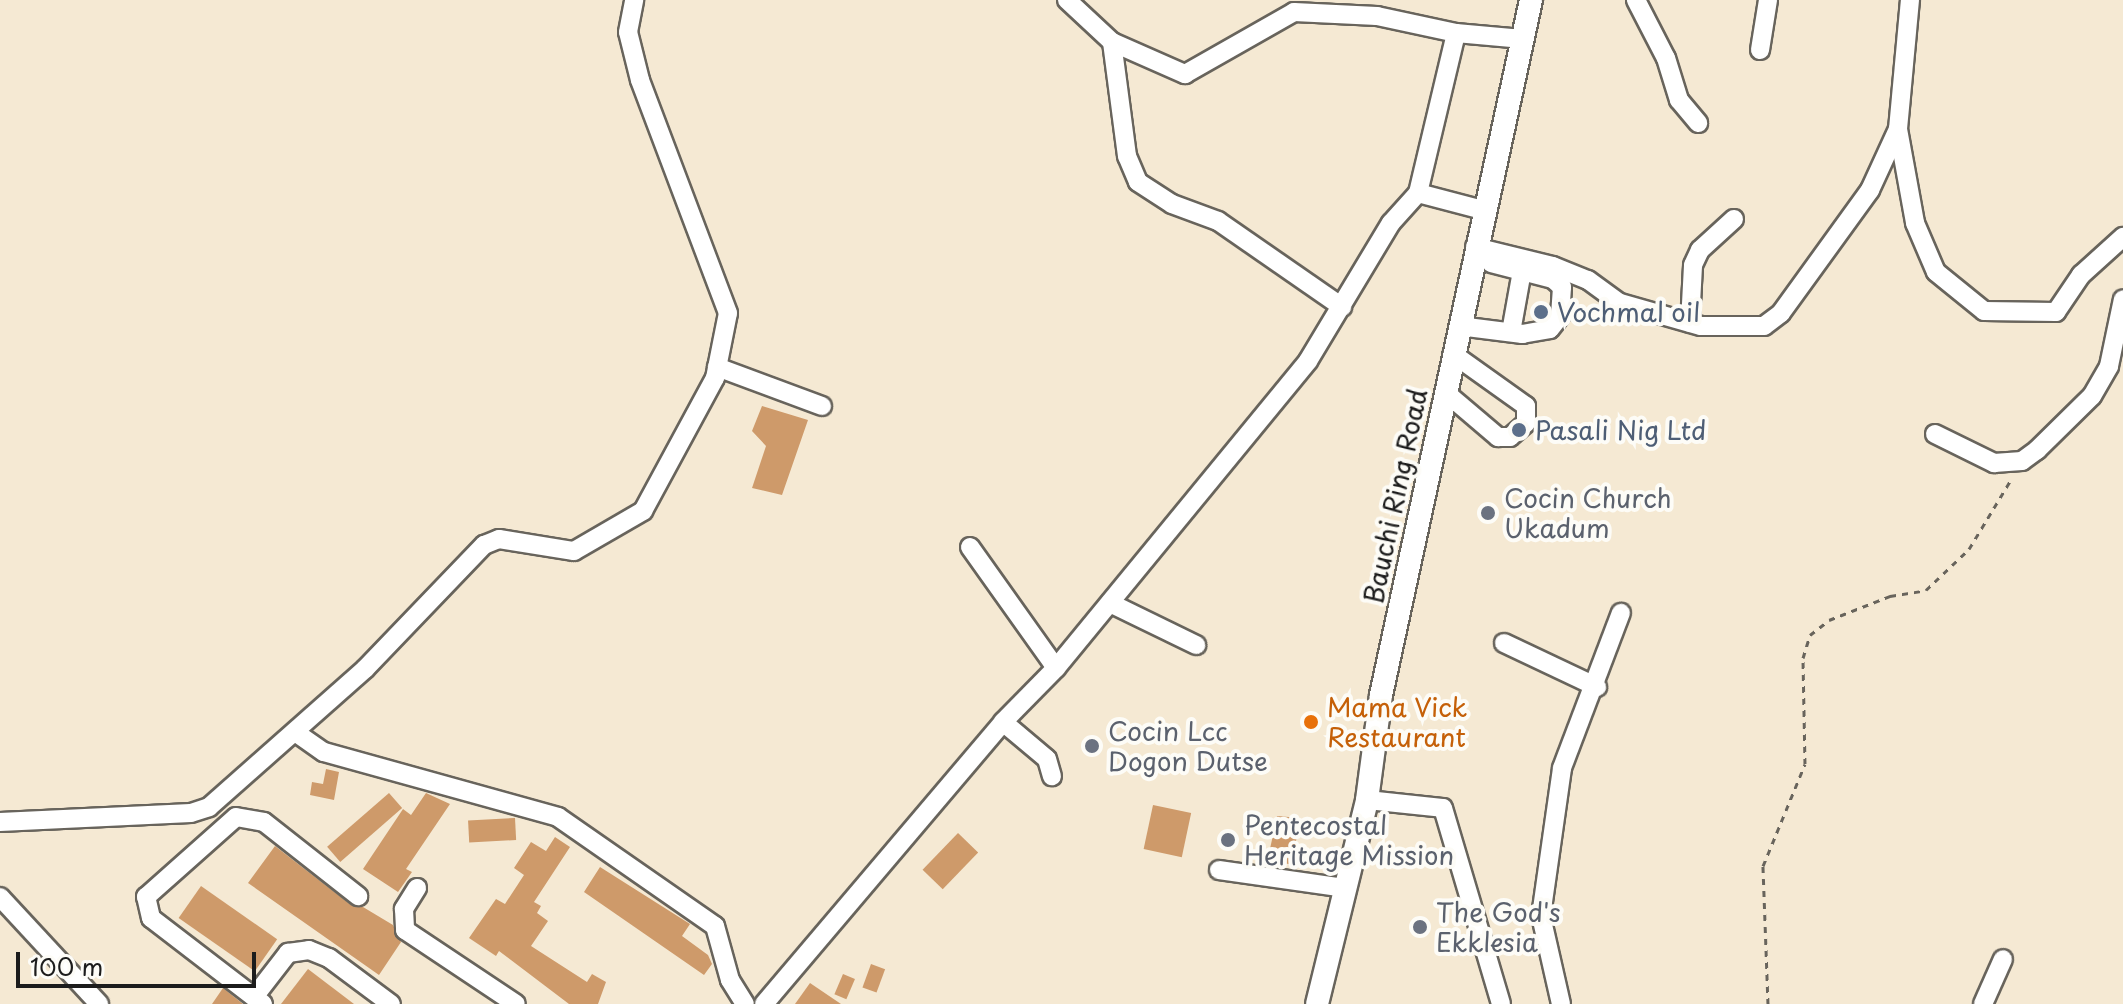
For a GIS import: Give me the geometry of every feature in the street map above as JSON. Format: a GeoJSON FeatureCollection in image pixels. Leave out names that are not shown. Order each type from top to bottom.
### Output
{"type":"FeatureCollection","features":[{"type":"Feature","properties":{"kind":"main road","name":"Bauchi Ring Road"},"geometry":{"type":"LineString","coordinates":[[1317,1004],[1367,800],[1381,695],[1483,210],[1531,0]]}},
{"type":"Feature","properties":{"kind":"street"},"geometry":{"type":"LineString","coordinates":[[0,822],[191,813],[209,807],[365,669],[484,545],[499,539],[574,551],[643,511],[717,367],[728,313],[640,80],[628,32],[634,0]]}},
{"type":"Feature","properties":{"kind":"street"},"geometry":{"type":"LineString","coordinates":[[1067,0],[1112,42],[1185,74],[1294,12],[1377,16],[1456,33],[1523,39]]}},
{"type":"Feature","properties":{"kind":"street"},"geometry":{"type":"LineString","coordinates":[[1636,0],[1666,58],[1679,100],[1698,123]]}},
{"type":"Feature","properties":{"kind":"street"},"geometry":{"type":"LineString","coordinates":[[1760,50],[1768,0]]}},
{"type":"Feature","properties":{"kind":"street"},"geometry":{"type":"LineString","coordinates":[[1910,0],[1898,129],[1915,223],[1936,272],[1984,311],[2056,312],[2081,275],[2123,237]]}},
{"type":"Feature","properties":{"kind":"street"},"geometry":{"type":"LineString","coordinates":[[764,1004],[1003,722],[1056,668],[1308,361],[1391,223],[1418,193],[1456,33]]}},
{"type":"Feature","properties":{"kind":"street"},"geometry":{"type":"LineString","coordinates":[[1112,42],[1127,156],[1138,182],[1172,204],[1218,221],[1342,307]]}},
{"type":"Feature","properties":{"kind":"street"},"geometry":{"type":"LineString","coordinates":[[1474,253],[1553,266],[1588,280],[1620,303],[1690,323],[1764,326],[1781,313],[1870,190],[1898,129]]}},
{"type":"Feature","properties":{"kind":"street"},"geometry":{"type":"LineString","coordinates":[[1418,193],[1483,210]]}},
{"type":"Feature","properties":{"kind":"street"},"geometry":{"type":"LineString","coordinates":[[1690,323],[1693,265],[1700,250],[1734,219]]}},
{"type":"Feature","properties":{"kind":"street"},"geometry":{"type":"LineString","coordinates":[[1459,326],[1511,332],[1550,329],[1560,316],[1562,287],[1474,253]]}},
{"type":"Feature","properties":{"kind":"street"},"geometry":{"type":"LineString","coordinates":[[1511,332],[1522,271]]}},
{"type":"Feature","properties":{"kind":"street"},"geometry":{"type":"LineString","coordinates":[[1935,434],[1994,463],[2022,461],[2065,426],[2092,396],[2109,366],[2123,299]]}},
{"type":"Feature","properties":{"kind":"street"},"geometry":{"type":"LineString","coordinates":[[1445,392],[1498,437],[1510,437],[1526,423],[1526,406],[1453,354]]}},
{"type":"Feature","properties":{"kind":"street"},"geometry":{"type":"LineString","coordinates":[[717,367],[822,406]]}},
{"type":"Feature","properties":{"kind":"street"},"geometry":{"type":"LineString","coordinates":[[970,547],[1056,668]]}},
{"type":"Feature","properties":{"kind":"street"},"geometry":{"type":"LineString","coordinates":[[1110,603],[1196,645]]}},
{"type":"Feature","properties":{"kind":"street"},"geometry":{"type":"LineString","coordinates":[[1561,1004],[1541,916],[1562,768],[1597,687],[1621,613]]}},
{"type":"Feature","properties":{"kind":"street"},"geometry":{"type":"LineString","coordinates":[[1504,643],[1597,687]]}},
{"type":"Feature","properties":{"kind":"street"},"geometry":{"type":"LineString","coordinates":[[1003,722],[1047,759],[1052,776]]}},
{"type":"Feature","properties":{"kind":"street"},"geometry":{"type":"LineString","coordinates":[[295,732],[324,752],[558,817],[715,926],[730,980],[745,1004]]}},
{"type":"Feature","properties":{"kind":"street"},"geometry":{"type":"LineString","coordinates":[[1367,800],[1443,808],[1501,1004]]}},
{"type":"Feature","properties":{"kind":"street"},"geometry":{"type":"LineString","coordinates":[[358,896],[264,822],[236,817],[146,897],[151,918],[258,1001],[288,953],[309,950],[329,958],[391,1004]]}},
{"type":"Feature","properties":{"kind":"street"},"geometry":{"type":"LineString","coordinates":[[1219,870],[1346,888]]}},
{"type":"Feature","properties":{"kind":"street"},"geometry":{"type":"LineString","coordinates":[[417,888],[404,909],[405,930],[505,1002]]}},
{"type":"Feature","properties":{"kind":"street"},"geometry":{"type":"LineString","coordinates":[[0,897],[99,1004]]}},
{"type":"Feature","properties":{"kind":"street"},"geometry":{"type":"LineString","coordinates":[[1983,1004],[2003,959]]}},
{"type":"Feature","properties":{"kind":"path"},"geometry":{"type":"LineString","coordinates":[[1768,1004],[1763,866],[1805,764],[1803,658],[1810,635],[1829,620],[1890,596],[1926,590],[1969,549],[2022,461]]}},
{"type":"Feature","properties":{"kind":"building"},"geometry":{"type":"Polygon","coordinates":[[[762,406],[808,420],[782,495],[752,488],[766,446],[752,431],[762,406]]]}},
{"type":"Feature","properties":{"kind":"building"},"geometry":{"type":"Polygon","coordinates":[[[326,769],[339,772],[334,800],[310,795],[312,782],[323,784],[326,769]]]}},
{"type":"Feature","properties":{"kind":"building"},"geometry":{"type":"Polygon","coordinates":[[[389,793],[402,808],[340,862],[327,847],[389,793]]]}},
{"type":"Feature","properties":{"kind":"building"},"geometry":{"type":"Polygon","coordinates":[[[426,793],[450,804],[406,869],[412,872],[398,892],[363,869],[403,809],[411,815],[426,793]]]}},
{"type":"Feature","properties":{"kind":"building"},"geometry":{"type":"Polygon","coordinates":[[[1153,805],[1191,813],[1182,857],[1144,849],[1153,805]]]}},
{"type":"Feature","properties":{"kind":"building"},"geometry":{"type":"Polygon","coordinates":[[[1277,816],[1300,818],[1292,864],[1267,863],[1277,816]]]}},
{"type":"Feature","properties":{"kind":"building"},"geometry":{"type":"Polygon","coordinates":[[[515,818],[516,840],[469,842],[468,820],[515,818]]]}},
{"type":"Feature","properties":{"kind":"building"},"geometry":{"type":"Polygon","coordinates":[[[958,833],[978,852],[943,889],[923,870],[958,833]]]}},
{"type":"Feature","properties":{"kind":"building"},"geometry":{"type":"Polygon","coordinates":[[[555,837],[570,847],[534,902],[541,906],[537,913],[548,921],[531,946],[587,982],[592,974],[606,982],[598,1004],[569,1004],[499,951],[496,956],[469,938],[496,899],[505,904],[524,875],[514,868],[531,842],[546,851],[555,837]]]}},
{"type":"Feature","properties":{"kind":"building"},"geometry":{"type":"Polygon","coordinates":[[[275,846],[351,905],[363,907],[393,925],[401,942],[379,975],[248,883],[275,846]]]}},
{"type":"Feature","properties":{"kind":"building"},"geometry":{"type":"Polygon","coordinates":[[[600,867],[690,924],[682,936],[708,955],[712,964],[704,975],[584,892],[600,867]]]}},
{"type":"Feature","properties":{"kind":"building"},"geometry":{"type":"Polygon","coordinates":[[[201,886],[277,939],[255,971],[179,918],[201,886]]]}},
{"type":"Feature","properties":{"kind":"building"},"geometry":{"type":"Polygon","coordinates":[[[871,964],[885,969],[877,993],[862,987],[871,964]]]}},
{"type":"Feature","properties":{"kind":"building"},"geometry":{"type":"Polygon","coordinates":[[[308,969],[354,1004],[281,1004],[308,969]]]}},
{"type":"Feature","properties":{"kind":"building"},"geometry":{"type":"Polygon","coordinates":[[[843,974],[855,979],[846,999],[834,994],[843,974]]]}},
{"type":"Feature","properties":{"kind":"building"},"geometry":{"type":"Polygon","coordinates":[[[810,983],[841,1004],[795,1004],[810,983]]]}},
{"type":"Feature","properties":{"kind":"building"},"geometry":{"type":"Polygon","coordinates":[[[223,988],[243,1004],[212,1004],[223,988]]]}},
{"type":"Feature","properties":{"kind":"place","name":"Vochmal oil"},"geometry":{"type":"Point","coordinates":[1541,312]}},
{"type":"Feature","properties":{"kind":"place","name":"Pasali Nig Ltd"},"geometry":{"type":"Point","coordinates":[1519,430]}},
{"type":"Feature","properties":{"kind":"place","name":"Cocin Church Ukadum"},"geometry":{"type":"Point","coordinates":[1488,513]}},
{"type":"Feature","properties":{"kind":"place","name":"Mama Vick Restaurant"},"geometry":{"type":"Point","coordinates":[1311,722]}},
{"type":"Feature","properties":{"kind":"place","name":"Cocin Lcc Dogon Dutse"},"geometry":{"type":"Point","coordinates":[1092,746]}},
{"type":"Feature","properties":{"kind":"place","name":"Pentecostal Heritage Mission"},"geometry":{"type":"Point","coordinates":[1228,840]}},
{"type":"Feature","properties":{"kind":"place","name":"The God's Ekklesia"},"geometry":{"type":"Point","coordinates":[1420,927]}}]}
